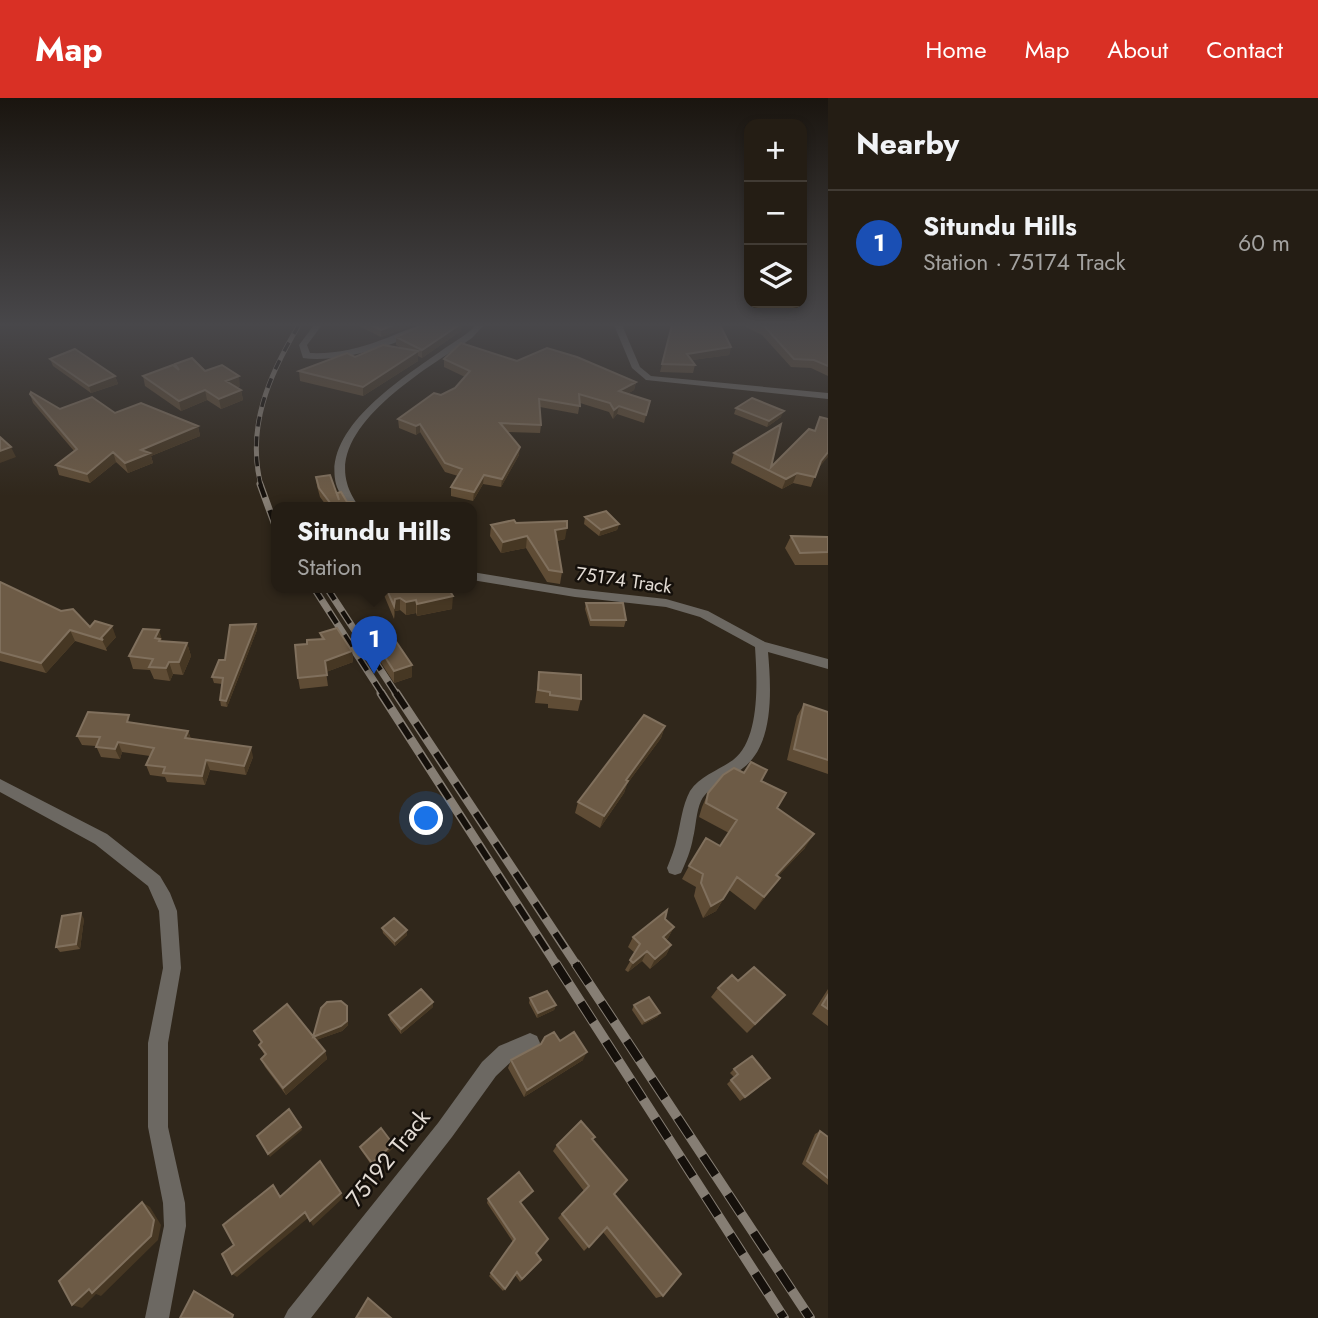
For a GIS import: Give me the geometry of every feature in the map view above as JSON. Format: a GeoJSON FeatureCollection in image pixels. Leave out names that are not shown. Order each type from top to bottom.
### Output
{"type":"FeatureCollection","features":[{"type":"Feature","properties":{"kind":"street"},"geometry":{"type":"LineString","coordinates":[[351,502],[338,480],[339,458],[349,435],[386,398],[407,382]]}},
{"type":"Feature","properties":{"kind":"street"},"geometry":{"type":"LineString","coordinates":[[688,382],[828,396]]}},
{"type":"Feature","properties":{"kind":"street","name":"75174 Track"},"geometry":{"type":"LineString","coordinates":[[477,577],[575,593],[666,603],[704,614],[761,645],[828,664]]}},
{"type":"Feature","properties":{"kind":"street"},"geometry":{"type":"LineString","coordinates":[[675,868],[684,843],[691,806],[699,791],[749,753],[764,703],[765,680],[761,645]]}},
{"type":"Feature","properties":{"kind":"street"},"geometry":{"type":"LineString","coordinates":[[0,785],[101,839],[154,881],[164,898],[172,968],[158,1044],[158,1127],[174,1203],[175,1226],[157,1318]]}},
{"type":"Feature","properties":{"kind":"street","name":"75192 Track"},"geometry":{"type":"LineString","coordinates":[[296,1318],[445,1130],[489,1069],[506,1053],[530,1043]]}},
{"type":"Feature","properties":{"kind":"building"},"geometry":{"type":"Polygon","coordinates":[[[83,382],[100,382],[89,386],[83,382]]]}},
{"type":"Feature","properties":{"kind":"building"},"geometry":{"type":"Polygon","coordinates":[[[152,382],[228,382],[241,390],[219,399],[205,390],[179,401],[152,382]]]}},
{"type":"Feature","properties":{"kind":"building"},"geometry":{"type":"Polygon","coordinates":[[[343,382],[371,382],[363,387],[343,382]]]}},
{"type":"Feature","properties":{"kind":"building"},"geometry":{"type":"Polygon","coordinates":[[[460,382],[636,382],[619,391],[650,401],[646,415],[619,406],[614,410],[610,403],[579,394],[580,406],[539,399],[541,425],[500,423],[520,447],[502,479],[484,475],[474,492],[451,487],[462,469],[445,463],[420,424],[416,426],[398,419],[434,393],[441,395],[460,382]]]}},
{"type":"Feature","properties":{"kind":"building"},"geometry":{"type":"Polygon","coordinates":[[[31,392],[60,409],[92,397],[115,413],[141,403],[198,426],[141,450],[150,453],[125,463],[113,452],[87,474],[56,465],[77,449],[31,392]]]}},
{"type":"Feature","properties":{"kind":"building"},"geometry":{"type":"Polygon","coordinates":[[[752,398],[784,411],[769,421],[736,408],[752,398]]]}},
{"type":"Feature","properties":{"kind":"building"},"geometry":{"type":"Polygon","coordinates":[[[820,417],[828,419],[828,452],[815,477],[797,473],[786,479],[734,453],[781,424],[771,467],[809,429],[815,431],[820,417]]]}},
{"type":"Feature","properties":{"kind":"building"},"geometry":{"type":"Polygon","coordinates":[[[0,437],[11,447],[0,451],[0,437]]]}},
{"type":"Feature","properties":{"kind":"building"},"geometry":{"type":"Polygon","coordinates":[[[330,475],[339,500],[337,493],[341,492],[347,502],[330,502],[319,488],[316,477],[330,475]]]}},
{"type":"Feature","properties":{"kind":"building"},"geometry":{"type":"Polygon","coordinates":[[[606,511],[619,524],[601,530],[585,517],[606,511]]]}},
{"type":"Feature","properties":{"kind":"building"},"geometry":{"type":"Polygon","coordinates":[[[514,520],[516,523],[567,521],[567,528],[555,530],[562,572],[549,570],[527,536],[503,542],[491,525],[514,520]]]}},
{"type":"Feature","properties":{"kind":"building"},"geometry":{"type":"Polygon","coordinates":[[[791,536],[828,537],[828,552],[800,553],[791,536]]]}},
{"type":"Feature","properties":{"kind":"building"},"geometry":{"type":"Polygon","coordinates":[[[0,582],[61,611],[73,609],[90,627],[95,621],[112,626],[101,638],[103,640],[70,630],[41,663],[0,652],[0,582]]]}},
{"type":"Feature","properties":{"kind":"building"},"geometry":{"type":"Polygon","coordinates":[[[388,593],[451,593],[453,596],[417,604],[416,600],[406,602],[400,598],[395,599],[394,606],[388,593]]]}},
{"type":"Feature","properties":{"kind":"building"},"geometry":{"type":"Polygon","coordinates":[[[586,603],[623,603],[626,620],[591,620],[586,603]]]}},
{"type":"Feature","properties":{"kind":"building"},"geometry":{"type":"Polygon","coordinates":[[[256,624],[226,701],[220,700],[223,678],[212,677],[219,660],[225,660],[230,625],[256,624]]]}},
{"type":"Feature","properties":{"kind":"building"},"geometry":{"type":"Polygon","coordinates":[[[337,628],[352,651],[325,661],[327,675],[298,678],[295,645],[307,644],[307,640],[324,639],[320,633],[337,628]]]}},
{"type":"Feature","properties":{"kind":"building"},"geometry":{"type":"Polygon","coordinates":[[[143,629],[159,630],[155,638],[160,639],[159,641],[187,643],[179,662],[169,662],[166,668],[149,667],[153,659],[129,656],[143,629]]]}},
{"type":"Feature","properties":{"kind":"building"},"geometry":{"type":"Polygon","coordinates":[[[395,640],[412,665],[394,671],[378,646],[395,640]]]}},
{"type":"Feature","properties":{"kind":"building"},"geometry":{"type":"Polygon","coordinates":[[[539,672],[581,675],[581,699],[550,695],[550,692],[538,690],[539,672]]]}},
{"type":"Feature","properties":{"kind":"building"},"geometry":{"type":"Polygon","coordinates":[[[804,704],[828,712],[828,760],[794,749],[804,704]]]}},
{"type":"Feature","properties":{"kind":"building"},"geometry":{"type":"Polygon","coordinates":[[[88,712],[129,715],[127,722],[188,731],[185,738],[251,747],[244,766],[206,760],[202,776],[163,773],[165,767],[146,765],[154,748],[118,742],[115,749],[96,747],[100,737],[77,736],[88,712]]]}},
{"type":"Feature","properties":{"kind":"building"},"geometry":{"type":"Polygon","coordinates":[[[644,715],[665,726],[604,816],[578,802],[644,715]]]}},
{"type":"Feature","properties":{"kind":"building"},"geometry":{"type":"Polygon","coordinates":[[[751,762],[767,770],[761,781],[786,793],[777,808],[814,834],[776,875],[780,878],[764,897],[737,877],[723,899],[711,906],[701,883],[703,874],[689,866],[706,838],[720,846],[737,820],[706,803],[708,793],[723,775],[734,768],[744,773],[751,762]]]}},
{"type":"Feature","properties":{"kind":"building"},"geometry":{"type":"Polygon","coordinates":[[[667,910],[665,919],[674,927],[663,937],[671,945],[655,959],[647,951],[633,963],[630,960],[640,944],[633,937],[667,910]]]}},
{"type":"Feature","properties":{"kind":"building"},"geometry":{"type":"Polygon","coordinates":[[[81,913],[76,944],[56,947],[62,916],[81,913]]]}},
{"type":"Feature","properties":{"kind":"building"},"geometry":{"type":"Polygon","coordinates":[[[394,918],[407,930],[395,941],[382,928],[394,918]]]}},
{"type":"Feature","properties":{"kind":"building"},"geometry":{"type":"Polygon","coordinates":[[[754,967],[785,995],[755,1024],[718,988],[732,975],[738,981],[754,967]]]}},
{"type":"Feature","properties":{"kind":"building"},"geometry":{"type":"Polygon","coordinates":[[[421,989],[433,1002],[401,1029],[389,1015],[421,989]]]}},
{"type":"Feature","properties":{"kind":"building"},"geometry":{"type":"Polygon","coordinates":[[[547,991],[556,1005],[538,1013],[530,998],[547,991]]]}},
{"type":"Feature","properties":{"kind":"building"},"geometry":{"type":"Polygon","coordinates":[[[828,995],[828,1009],[822,1005],[828,995]]]}},
{"type":"Feature","properties":{"kind":"building"},"geometry":{"type":"Polygon","coordinates":[[[649,997],[660,1013],[645,1021],[634,1005],[649,997]]]}},
{"type":"Feature","properties":{"kind":"building"},"geometry":{"type":"Polygon","coordinates":[[[341,1001],[347,1006],[347,1021],[313,1037],[321,1008],[327,1002],[341,1001]]]}},
{"type":"Feature","properties":{"kind":"building"},"geometry":{"type":"Polygon","coordinates":[[[287,1004],[325,1051],[283,1088],[261,1059],[266,1054],[254,1031],[287,1004]]]}},
{"type":"Feature","properties":{"kind":"building"},"geometry":{"type":"Polygon","coordinates":[[[554,1032],[560,1041],[574,1032],[587,1052],[527,1090],[511,1060],[541,1044],[545,1037],[554,1032]]]}},
{"type":"Feature","properties":{"kind":"building"},"geometry":{"type":"Polygon","coordinates":[[[752,1056],[770,1078],[745,1097],[731,1080],[738,1074],[734,1069],[752,1056]]]}},
{"type":"Feature","properties":{"kind":"building"},"geometry":{"type":"Polygon","coordinates":[[[289,1109],[301,1127],[268,1154],[257,1136],[289,1109]]]}},
{"type":"Feature","properties":{"kind":"building"},"geometry":{"type":"Polygon","coordinates":[[[581,1121],[595,1137],[592,1139],[627,1180],[614,1194],[681,1274],[663,1296],[607,1227],[589,1247],[562,1214],[589,1186],[557,1145],[581,1121]]]}},
{"type":"Feature","properties":{"kind":"building"},"geometry":{"type":"Polygon","coordinates":[[[381,1128],[393,1144],[372,1163],[360,1147],[381,1128]]]}},
{"type":"Feature","properties":{"kind":"building"},"geometry":{"type":"Polygon","coordinates":[[[820,1131],[828,1137],[828,1178],[807,1161],[820,1131]]]}},
{"type":"Feature","properties":{"kind":"building"},"geometry":{"type":"Polygon","coordinates":[[[320,1161],[341,1193],[310,1221],[305,1212],[232,1274],[222,1254],[234,1245],[223,1225],[273,1185],[280,1197],[320,1161]]]}},
{"type":"Feature","properties":{"kind":"building"},"geometry":{"type":"Polygon","coordinates":[[[519,1172],[533,1191],[520,1202],[548,1239],[536,1253],[541,1260],[522,1279],[517,1272],[505,1289],[491,1273],[515,1239],[488,1199],[519,1172]]]}},
{"type":"Feature","properties":{"kind":"building"},"geometry":{"type":"Polygon","coordinates":[[[142,1202],[154,1220],[151,1236],[92,1293],[89,1289],[72,1305],[59,1281],[142,1202]]]}},
{"type":"Feature","properties":{"kind":"building"},"geometry":{"type":"Polygon","coordinates":[[[194,1291],[233,1315],[232,1318],[180,1318],[194,1291]]]}},
{"type":"Feature","properties":{"kind":"building"},"geometry":{"type":"Polygon","coordinates":[[[368,1298],[391,1318],[356,1318],[368,1298]]]}},
{"type":"Feature","properties":{"kind":"railway"},"geometry":{"type":"LineString","coordinates":[[261,486],[256,443],[263,402],[270,382]]}},
{"type":"Feature","properties":{"kind":"railway"},"geometry":{"type":"LineString","coordinates":[[260,484],[271,514]]}},
{"type":"Feature","properties":{"kind":"railway"},"geometry":{"type":"LineString","coordinates":[[317,593],[383,695]]}},
{"type":"Feature","properties":{"kind":"railway"},"geometry":{"type":"LineString","coordinates":[[330,593],[397,695]]}},
{"type":"Feature","properties":{"kind":"railway"},"geometry":{"type":"LineString","coordinates":[[381,693],[557,966]]}},
{"type":"Feature","properties":{"kind":"railway"},"geometry":{"type":"LineString","coordinates":[[396,693],[577,966]]}},
{"type":"Feature","properties":{"kind":"railway"},"geometry":{"type":"LineString","coordinates":[[556,964],[784,1318]]}},
{"type":"Feature","properties":{"kind":"railway"},"geometry":{"type":"LineString","coordinates":[[576,964],[810,1318]]}},
{"type":"Feature","properties":{"kind":"place","name":"Situndu Hills"},"geometry":{"type":"Point","coordinates":[374,674]}}]}
